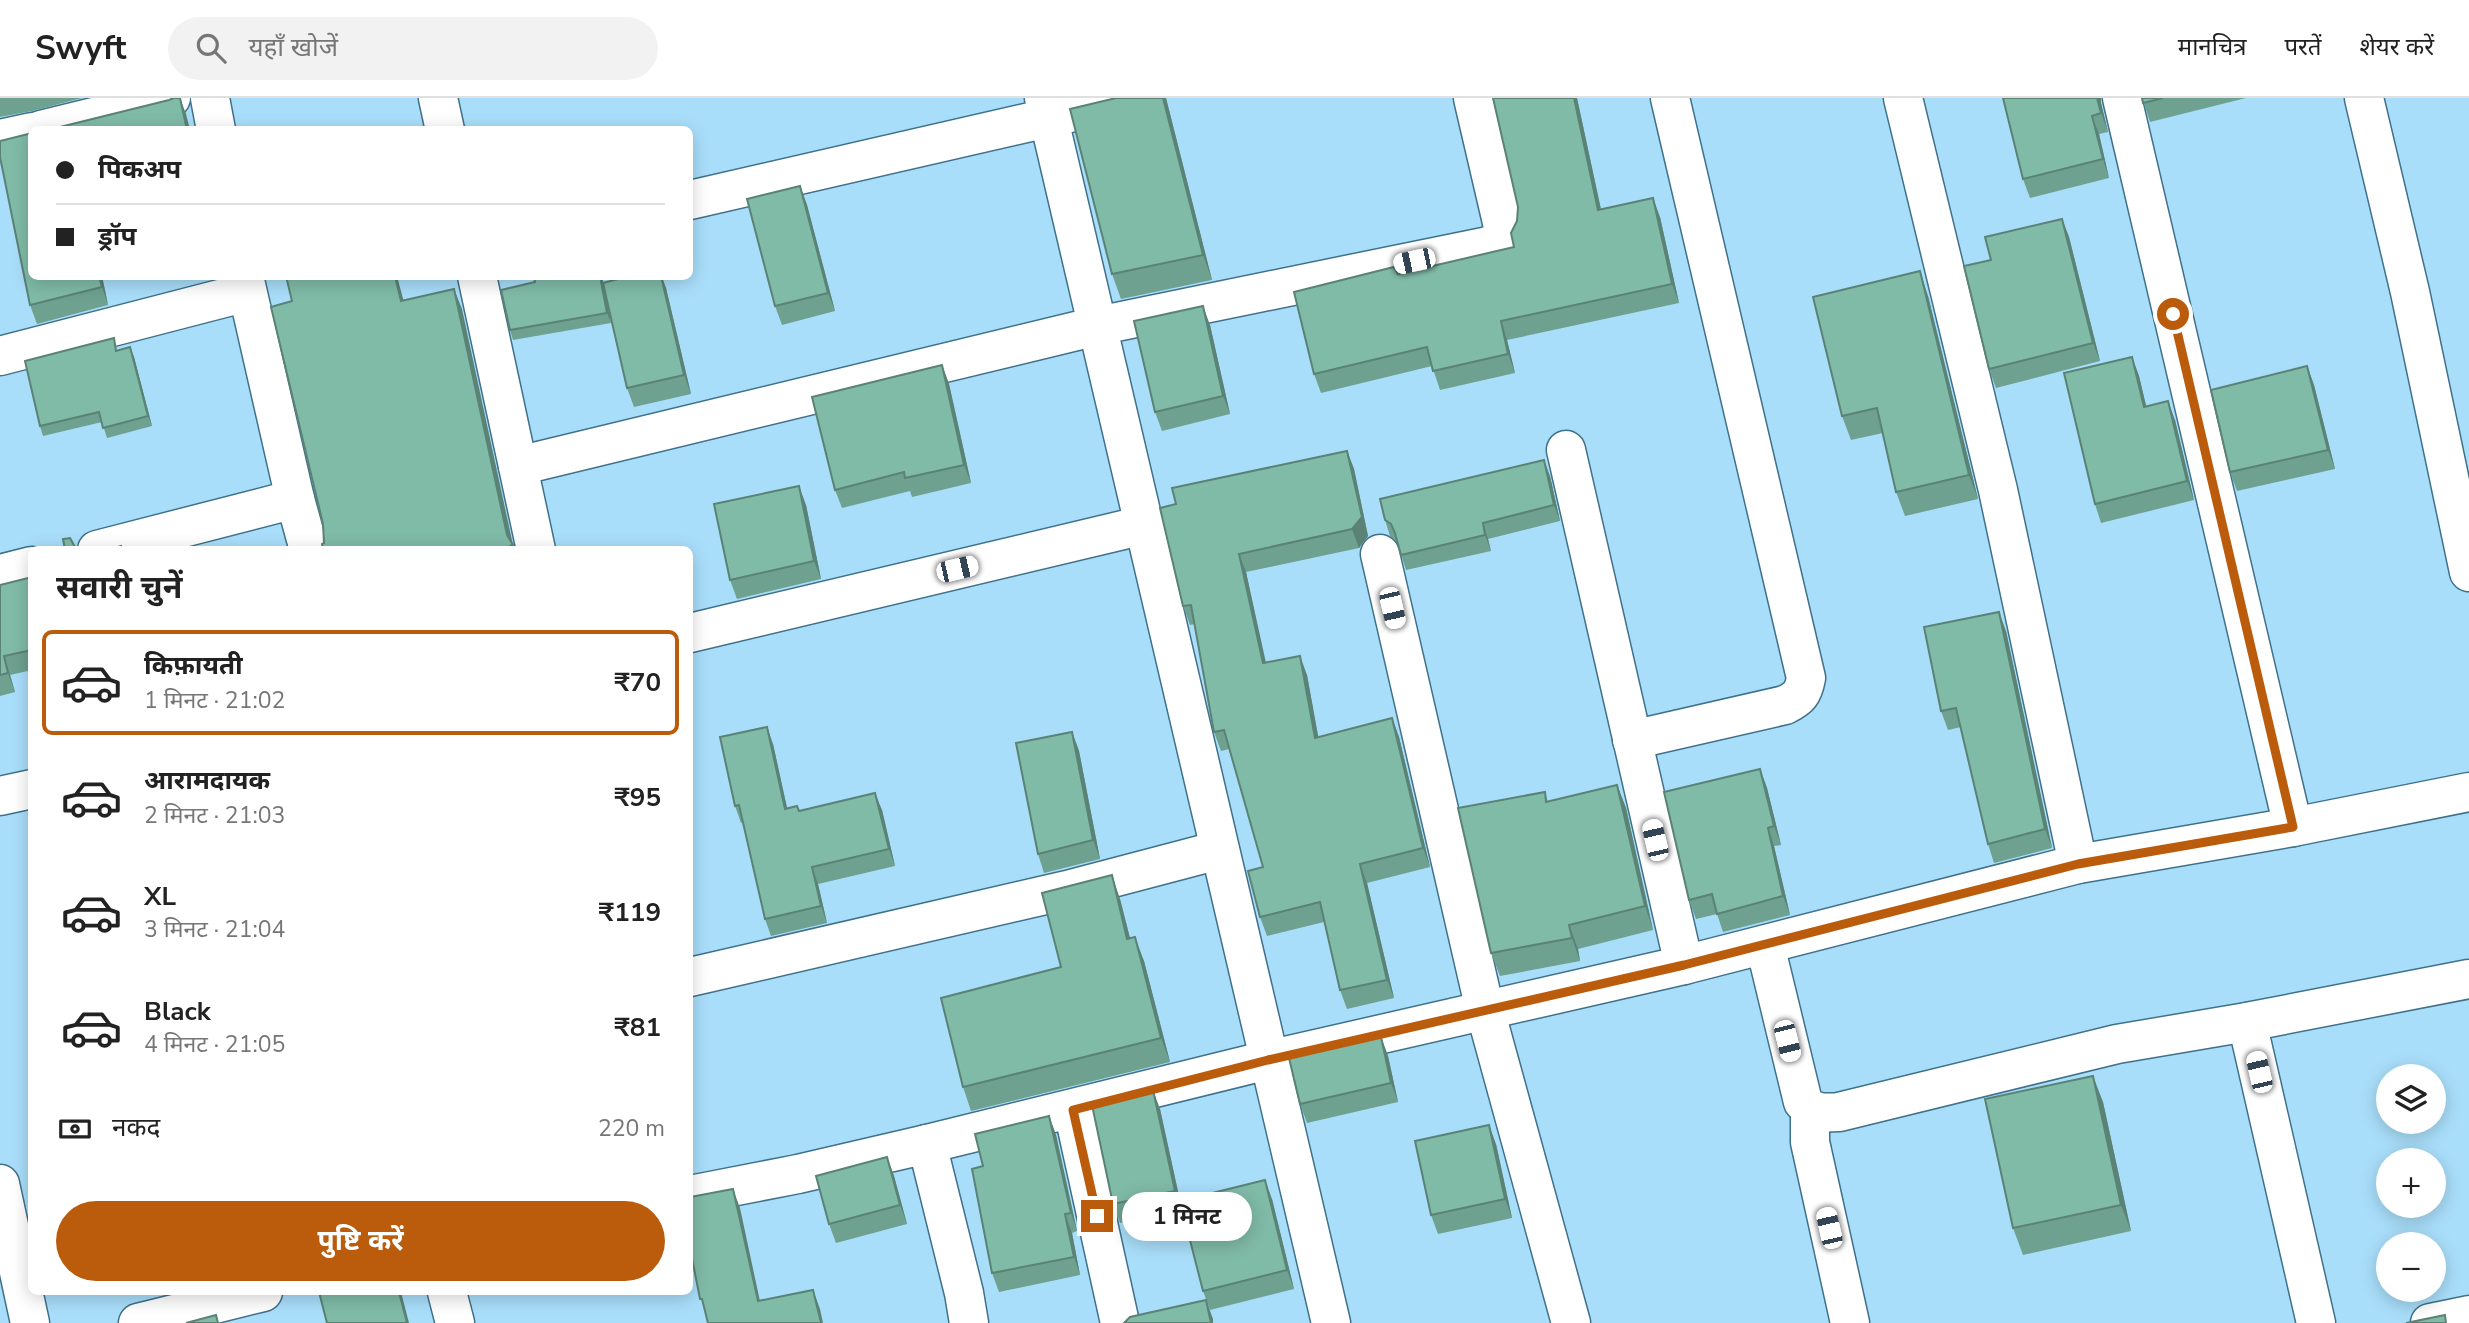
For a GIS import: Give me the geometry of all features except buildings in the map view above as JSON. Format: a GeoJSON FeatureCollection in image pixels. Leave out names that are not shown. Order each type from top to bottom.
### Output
{"type":"FeatureCollection","features":[{"type":"Feature","properties":{"kind":"street"},"geometry":{"type":"LineString","coordinates":[[57,126],[171,98]]}},
{"type":"Feature","properties":{"kind":"street"},"geometry":{"type":"LineString","coordinates":[[210,98],[215,126]]}},
{"type":"Feature","properties":{"kind":"street"},"geometry":{"type":"LineString","coordinates":[[438,98],[443,126]]}},
{"type":"Feature","properties":{"kind":"street"},"geometry":{"type":"LineString","coordinates":[[693,199],[1046,107],[1135,98]]}},
{"type":"Feature","properties":{"kind":"street"},"geometry":{"type":"LineString","coordinates":[[518,466],[1097,326],[1488,246],[1499,240],[1504,231],[1473,98]]}},
{"type":"Feature","properties":{"kind":"street"},"geometry":{"type":"LineString","coordinates":[[1632,740],[1785,705],[1804,691],[1805,678],[1670,98]]}},
{"type":"Feature","properties":{"kind":"street"},"geometry":{"type":"LineString","coordinates":[[1903,98],[1998,491],[2078,864]]}},
{"type":"Feature","properties":{"kind":"street"},"geometry":{"type":"LineString","coordinates":[[2122,98],[2293,827]]}},
{"type":"Feature","properties":{"kind":"street"},"geometry":{"type":"LineString","coordinates":[[2364,98],[2410,292],[2469,572]]}},
{"type":"Feature","properties":{"kind":"street"},"geometry":{"type":"LineString","coordinates":[[1046,107],[1331,1323]]}},
{"type":"Feature","properties":{"kind":"street"},"geometry":{"type":"LineString","coordinates":[[0,139],[28,133]]}},
{"type":"Feature","properties":{"kind":"street"},"geometry":{"type":"LineString","coordinates":[[478,280],[535,546]]}},
{"type":"Feature","properties":{"kind":"street"},"geometry":{"type":"LineString","coordinates":[[0,356],[245,284],[308,546]]}},
{"type":"Feature","properties":{"kind":"street"},"geometry":{"type":"LineString","coordinates":[[1566,450],[1684,965]]}},
{"type":"Feature","properties":{"kind":"street"},"geometry":{"type":"LineString","coordinates":[[113,546],[295,499]]}},
{"type":"Feature","properties":{"kind":"street"},"geometry":{"type":"LineString","coordinates":[[693,632],[1144,525]]}},
{"type":"Feature","properties":{"kind":"street"},"geometry":{"type":"LineString","coordinates":[[1380,554],[1485,1010],[1572,1323]]}},
{"type":"Feature","properties":{"kind":"street"},"geometry":{"type":"LineString","coordinates":[[0,574],[28,567]]}},
{"type":"Feature","properties":{"kind":"street"},"geometry":{"type":"LineString","coordinates":[[0,796],[28,790]]}},
{"type":"Feature","properties":{"kind":"street"},"geometry":{"type":"LineString","coordinates":[[693,1194],[798,1174],[1073,1110],[1268,1060],[1684,965],[2078,864],[2293,827],[2469,792]]}},
{"type":"Feature","properties":{"kind":"street"},"geometry":{"type":"LineString","coordinates":[[693,975],[1067,890],[1219,850]]}},
{"type":"Feature","properties":{"kind":"street"},"geometry":{"type":"LineString","coordinates":[[1765,945],[1803,1102],[1810,1110],[1822,1113],[1839,1112],[2117,1044],[2248,1022],[2469,979]]}},
{"type":"Feature","properties":{"kind":"street"},"geometry":{"type":"LineString","coordinates":[[2248,1022],[2316,1323]]}},
{"type":"Feature","properties":{"kind":"street"},"geometry":{"type":"LineString","coordinates":[[1073,1110],[1120,1323]]}},
{"type":"Feature","properties":{"kind":"street"},"geometry":{"type":"LineString","coordinates":[[1810,1110],[1810,1142],[1850,1323]]}},
{"type":"Feature","properties":{"kind":"street"},"geometry":{"type":"LineString","coordinates":[[927,1144],[969,1323]]}},
{"type":"Feature","properties":{"kind":"street"},"geometry":{"type":"LineString","coordinates":[[0,1184],[30,1323]]}},
{"type":"Feature","properties":{"kind":"street"},"geometry":{"type":"LineString","coordinates":[[138,1323],[246,1295]]}},
{"type":"Feature","properties":{"kind":"street"},"geometry":{"type":"LineString","coordinates":[[448,1295],[455,1323]]}},
{"type":"Feature","properties":{"kind":"street"},"geometry":{"type":"LineString","coordinates":[[2430,1323],[2469,1315]]}},
{"type":"Feature","properties":{"kind":"route"},"geometry":{"type":"LineString","coordinates":[[1097,1216],[1073,1110],[1268,1060],[1422,1027],[1684,965],[2078,864],[2293,827],[2173,314]]}}]}
